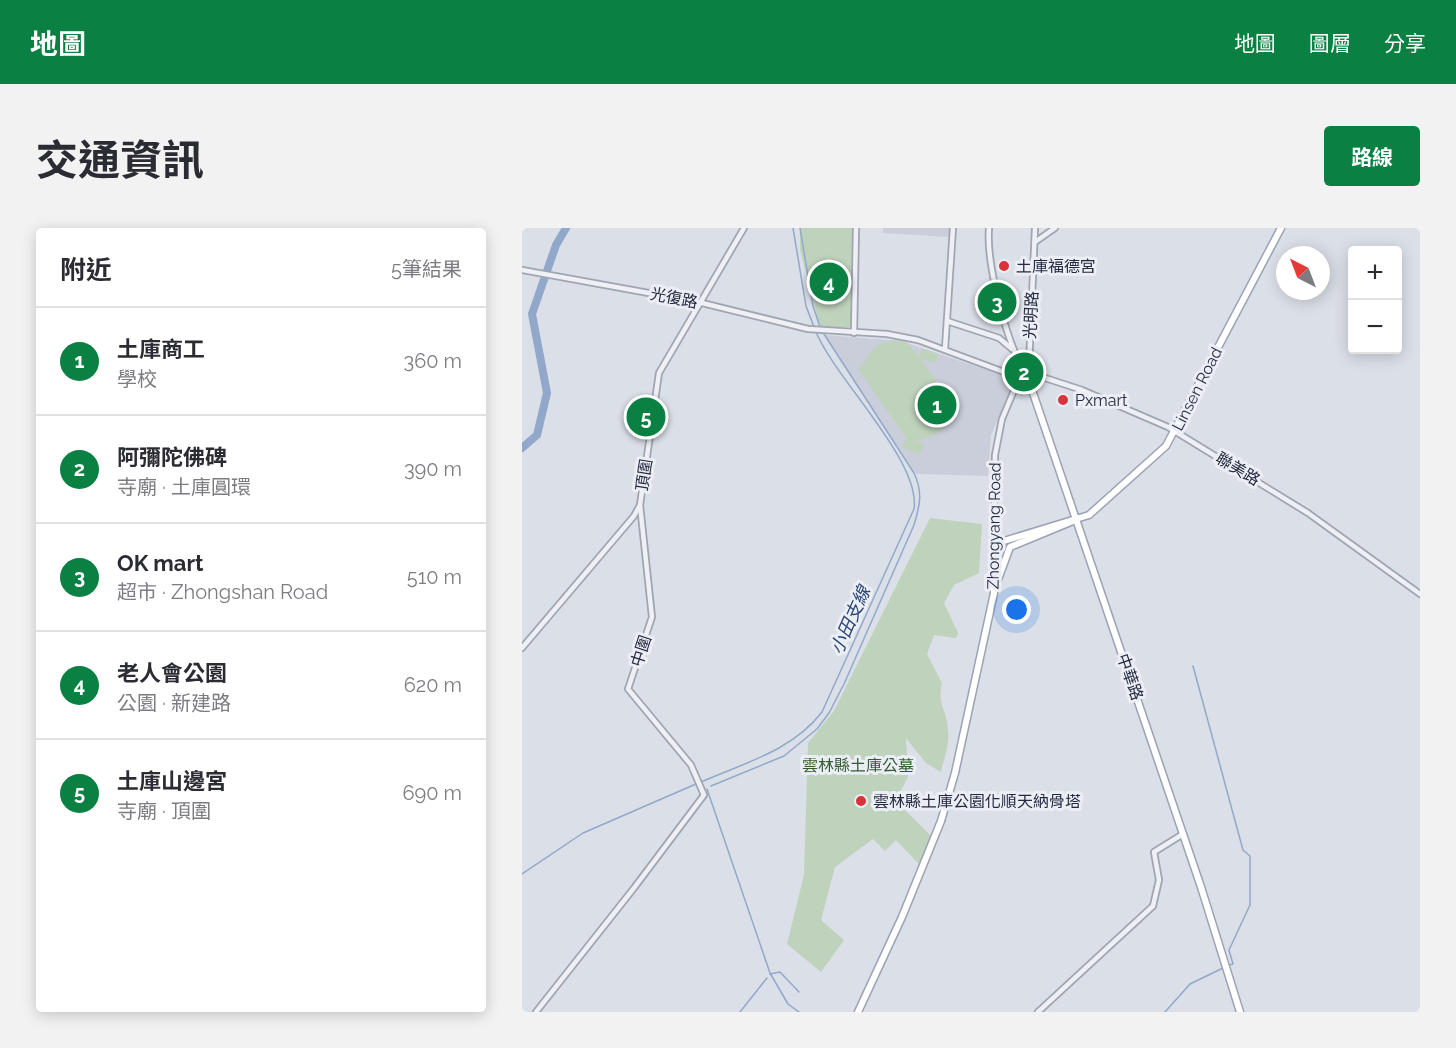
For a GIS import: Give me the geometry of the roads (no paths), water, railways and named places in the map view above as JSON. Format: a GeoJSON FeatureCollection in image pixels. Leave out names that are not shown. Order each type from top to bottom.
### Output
{"type":"FeatureCollection","features":[{"type":"Feature","properties":{"kind":"main road","name":"Linsen Road"},"geometry":{"type":"LineString","coordinates":[[994,544],[1076,518],[1096,509],[1166,446],[1281,228]]}},
{"type":"Feature","properties":{"kind":"main road","name":"中華路"},"geometry":{"type":"LineString","coordinates":[[1032,390],[1183,834],[1240,1012]]}},
{"type":"Feature","properties":{"kind":"main road","name":"Linsen Road"},"geometry":{"type":"LineString","coordinates":[[994,593],[1010,547],[1071,523],[1076,518]]}},
{"type":"Feature","properties":{"kind":"main road","name":"Zhongyang Road"},"geometry":{"type":"LineString","coordinates":[[858,1012],[898,927],[941,821],[955,772],[994,593],[994,544]]}},
{"type":"Feature","properties":{"kind":"street","name":"頂圍"},"geometry":{"type":"LineString","coordinates":[[522,648],[634,516],[640,505],[659,373],[698,302],[744,228]]}},
{"type":"Feature","properties":{"kind":"street"},"geometry":{"type":"LineString","coordinates":[[856,228],[854,333],[887,334],[918,340],[1012,375]]}},
{"type":"Feature","properties":{"kind":"street"},"geometry":{"type":"LineString","coordinates":[[945,350],[953,228]]}},
{"type":"Feature","properties":{"kind":"street"},"geometry":{"type":"LineString","coordinates":[[989,228],[989,254],[1012,349],[1021,366]]}},
{"type":"Feature","properties":{"kind":"street","name":"光明路"},"geometry":{"type":"LineString","coordinates":[[1029,365],[1035,228]]}},
{"type":"Feature","properties":{"kind":"street"},"geometry":{"type":"LineString","coordinates":[[1035,242],[1055,228]]}},
{"type":"Feature","properties":{"kind":"street","name":"光復路"},"geometry":{"type":"LineString","coordinates":[[522,270],[698,302],[808,329],[854,333]]}},
{"type":"Feature","properties":{"kind":"street"},"geometry":{"type":"LineString","coordinates":[[947,321],[995,336],[1012,349]]}},
{"type":"Feature","properties":{"kind":"street"},"geometry":{"type":"LineString","coordinates":[[1029,365],[1039,376],[1032,390],[1023,392],[1015,388],[1012,375],[1021,366],[1029,365]]}},
{"type":"Feature","properties":{"kind":"street","name":"聯美路"},"geometry":{"type":"LineString","coordinates":[[1039,376],[1082,390],[1175,431],[1308,513],[1420,594]]}},
{"type":"Feature","properties":{"kind":"street","name":"Zhongyang Road"},"geometry":{"type":"LineString","coordinates":[[994,544],[995,455],[1002,419],[1015,388]]}},
{"type":"Feature","properties":{"kind":"street","name":"中圍"},"geometry":{"type":"LineString","coordinates":[[536,1012],[704,795],[696,774],[628,689],[652,617],[640,505]]}},
{"type":"Feature","properties":{"kind":"street"},"geometry":{"type":"LineString","coordinates":[[1038,1012],[1153,906],[1159,880],[1154,852],[1183,834]]}},
{"type":"Feature","properties":{"kind":"waterway"},"geometry":{"type":"LineString","coordinates":[[522,448],[537,435],[547,393],[532,314],[556,245],[566,228]]}},
{"type":"Feature","properties":{"kind":"waterway","name":"小田支線"},"geometry":{"type":"LineString","coordinates":[[793,228],[806,306],[814,327]]}},
{"type":"Feature","properties":{"kind":"waterway"},"geometry":{"type":"LineString","coordinates":[[800,228],[813,306],[820,327]]}},
{"type":"Feature","properties":{"kind":"waterway"},"geometry":{"type":"LineString","coordinates":[[711,786],[784,756],[817,729],[829,713],[844,684],[914,525],[918,511],[920,493],[914,473],[822,331]]}},
{"type":"Feature","properties":{"kind":"waterway","name":"小田支線"},"geometry":{"type":"LineString","coordinates":[[701,782],[782,746],[796,737],[822,712],[914,509],[913,490],[904,468],[875,420],[826,351],[816,332]]}},
{"type":"Feature","properties":{"kind":"waterway"},"geometry":{"type":"LineString","coordinates":[[1193,666],[1243,850],[1250,856],[1250,905],[1229,950],[1233,964],[1229,965]]}},
{"type":"Feature","properties":{"kind":"waterway","name":"小田支線"},"geometry":{"type":"LineString","coordinates":[[522,874],[583,833],[696,784]]}},
{"type":"Feature","properties":{"kind":"waterway"},"geometry":{"type":"LineString","coordinates":[[707,789],[770,973],[788,1004],[799,1012]]}},
{"type":"Feature","properties":{"kind":"waterway"},"geometry":{"type":"LineString","coordinates":[[1165,1012],[1190,984],[1225,967]]}},
{"type":"Feature","properties":{"kind":"waterway"},"geometry":{"type":"LineString","coordinates":[[770,974],[780,972],[799,992]]}},
{"type":"Feature","properties":{"kind":"waterway"},"geometry":{"type":"LineString","coordinates":[[740,1012],[767,978]]}},
{"type":"Feature","properties":{"kind":"place","name":"土庫福德宮"},"geometry":{"type":"Point","coordinates":[1004,266]}},
{"type":"Feature","properties":{"kind":"place","name":"老人會公園"},"geometry":{"type":"Point","coordinates":[829,282]}},
{"type":"Feature","properties":{"kind":"place","name":"OK mart"},"geometry":{"type":"Point","coordinates":[997,302]}},
{"type":"Feature","properties":{"kind":"place","name":"阿彌陀佛碑"},"geometry":{"type":"Point","coordinates":[1024,372]}},
{"type":"Feature","properties":{"kind":"place","name":"Pxmart"},"geometry":{"type":"Point","coordinates":[1063,400]}},
{"type":"Feature","properties":{"kind":"place","name":"土庫商工"},"geometry":{"type":"Point","coordinates":[937,405]}},
{"type":"Feature","properties":{"kind":"place","name":"土庫山邊宮"},"geometry":{"type":"Point","coordinates":[646,417]}},
{"type":"Feature","properties":{"kind":"place","name":"雲林縣土庫公園化順天納骨塔"},"geometry":{"type":"Point","coordinates":[861,801]}},
{"type":"Feature","properties":{"kind":"park label","name":"雲林縣土庫公墓"},"geometry":{"type":"Point","coordinates":[858,765]}}]}
